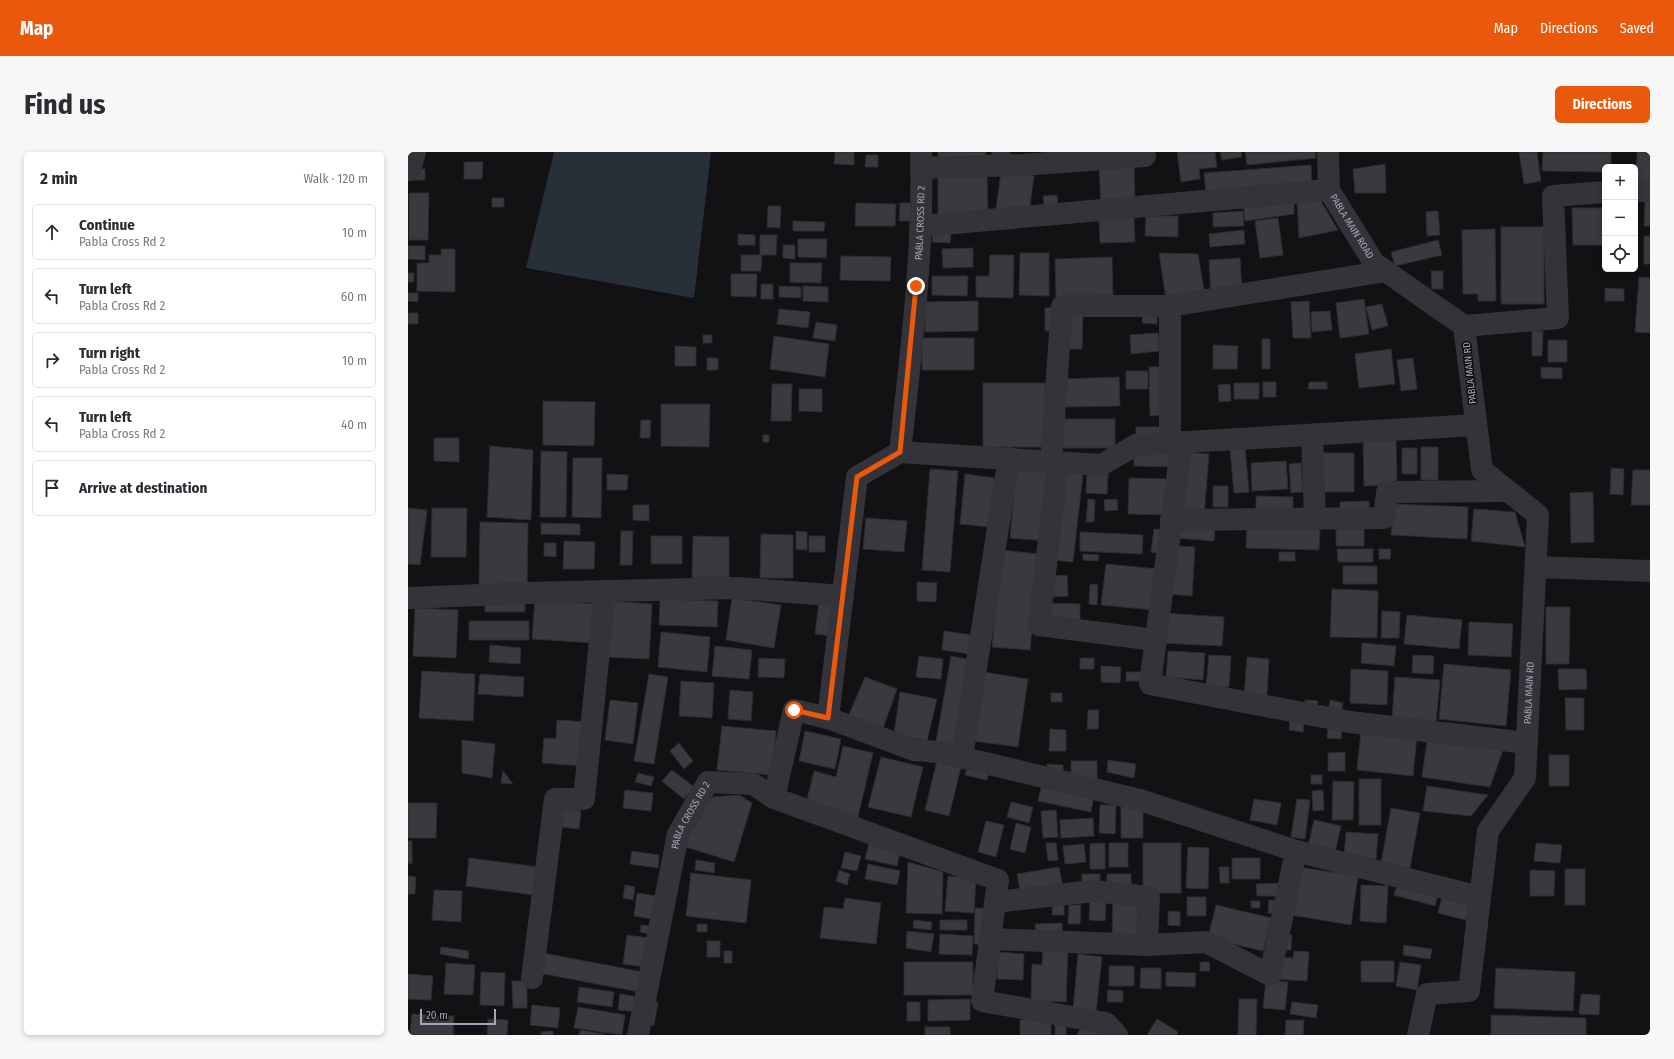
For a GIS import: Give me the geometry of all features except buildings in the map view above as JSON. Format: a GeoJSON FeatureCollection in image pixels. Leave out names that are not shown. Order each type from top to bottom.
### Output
{"type":"FeatureCollection","features":[{"type":"Feature","properties":{"kind":"street"},"geometry":{"type":"LineString","coordinates":[[408,170],[410,170],[415,152]]}},
{"type":"Feature","properties":{"kind":"street","name":"PABLA MAIN ROAD"},"geometry":{"type":"LineString","coordinates":[[1328,152],[1329,190],[1374,263],[1464,326]]}},
{"type":"Feature","properties":{"kind":"street"},"geometry":{"type":"LineString","coordinates":[[921,160],[1021,165],[1145,156]]}},
{"type":"Feature","properties":{"kind":"street","name":"PABLA CROSS RD 2"},"geometry":{"type":"LineString","coordinates":[[900,452],[911,346],[920,226],[922,186],[921,160]]}},
{"type":"Feature","properties":{"kind":"street"},"geometry":{"type":"LineString","coordinates":[[920,226],[1329,190]]}},
{"type":"Feature","properties":{"kind":"street"},"geometry":{"type":"LineString","coordinates":[[1638,191],[1650,191]]}},
{"type":"Feature","properties":{"kind":"street"},"geometry":{"type":"LineString","coordinates":[[1464,326],[1558,318],[1553,196],[1602,192]]}},
{"type":"Feature","properties":{"kind":"street"},"geometry":{"type":"LineString","coordinates":[[1155,640],[1039,625],[1054,462],[1062,306],[1170,306],[1386,271]]}},
{"type":"Feature","properties":{"kind":"street"},"geometry":{"type":"LineString","coordinates":[[1170,306],[1176,443],[1171,520],[1150,684],[1350,722],[1527,743]]}},
{"type":"Feature","properties":{"kind":"street","name":"PABLA MAIN RD"},"geometry":{"type":"LineString","coordinates":[[1418,1035],[1427,994],[1469,991],[1488,831],[1525,778],[1538,516],[1482,470],[1464,326]]}},
{"type":"Feature","properties":{"kind":"street"},"geometry":{"type":"LineString","coordinates":[[828,718],[857,477],[900,452],[1101,465],[1136,445],[1476,425]]}},
{"type":"Feature","properties":{"kind":"street"},"geometry":{"type":"LineString","coordinates":[[1312,434],[1315,519]]}},
{"type":"Feature","properties":{"kind":"street"},"geometry":{"type":"LineString","coordinates":[[962,758],[1009,458]]}},
{"type":"Feature","properties":{"kind":"street"},"geometry":{"type":"LineString","coordinates":[[1171,520],[1384,518],[1387,492],[1507,491]]}},
{"type":"Feature","properties":{"kind":"street"},"geometry":{"type":"LineString","coordinates":[[1536,567],[1650,571]]}},
{"type":"Feature","properties":{"kind":"street"},"geometry":{"type":"LineString","coordinates":[[408,598],[737,588],[843,596]]}},
{"type":"Feature","properties":{"kind":"street"},"geometry":{"type":"LineString","coordinates":[[532,978],[555,799],[584,799],[606,591]]}},
{"type":"Feature","properties":{"kind":"street"},"geometry":{"type":"LineString","coordinates":[[1117,1035],[1106,1023],[982,1001],[998,880],[774,798],[794,710],[828,718],[914,750],[939,752],[1140,800],[1296,851],[1480,897]]}},
{"type":"Feature","properties":{"kind":"street","name":"PABLA CROSS RD 2"},"geometry":{"type":"LineString","coordinates":[[638,1035],[678,834],[708,782],[753,784],[774,798]]}},
{"type":"Feature","properties":{"kind":"street"},"geometry":{"type":"LineString","coordinates":[[990,939],[1146,944],[1206,942],[1270,975],[1296,851]]}},
{"type":"Feature","properties":{"kind":"street"},"geometry":{"type":"LineString","coordinates":[[995,902],[1094,891],[1149,897],[1146,944]]}},
{"type":"Feature","properties":{"kind":"shaded area"},"geometry":{"type":"Polygon","coordinates":[[[554,152],[711,152],[694,298],[526,268],[554,152]]]}},
{"type":"Feature","properties":{"kind":"route"},"geometry":{"type":"LineString","coordinates":[[794,710],[828,718],[857,477],[900,452],[907,393],[916,286]]}}]}
